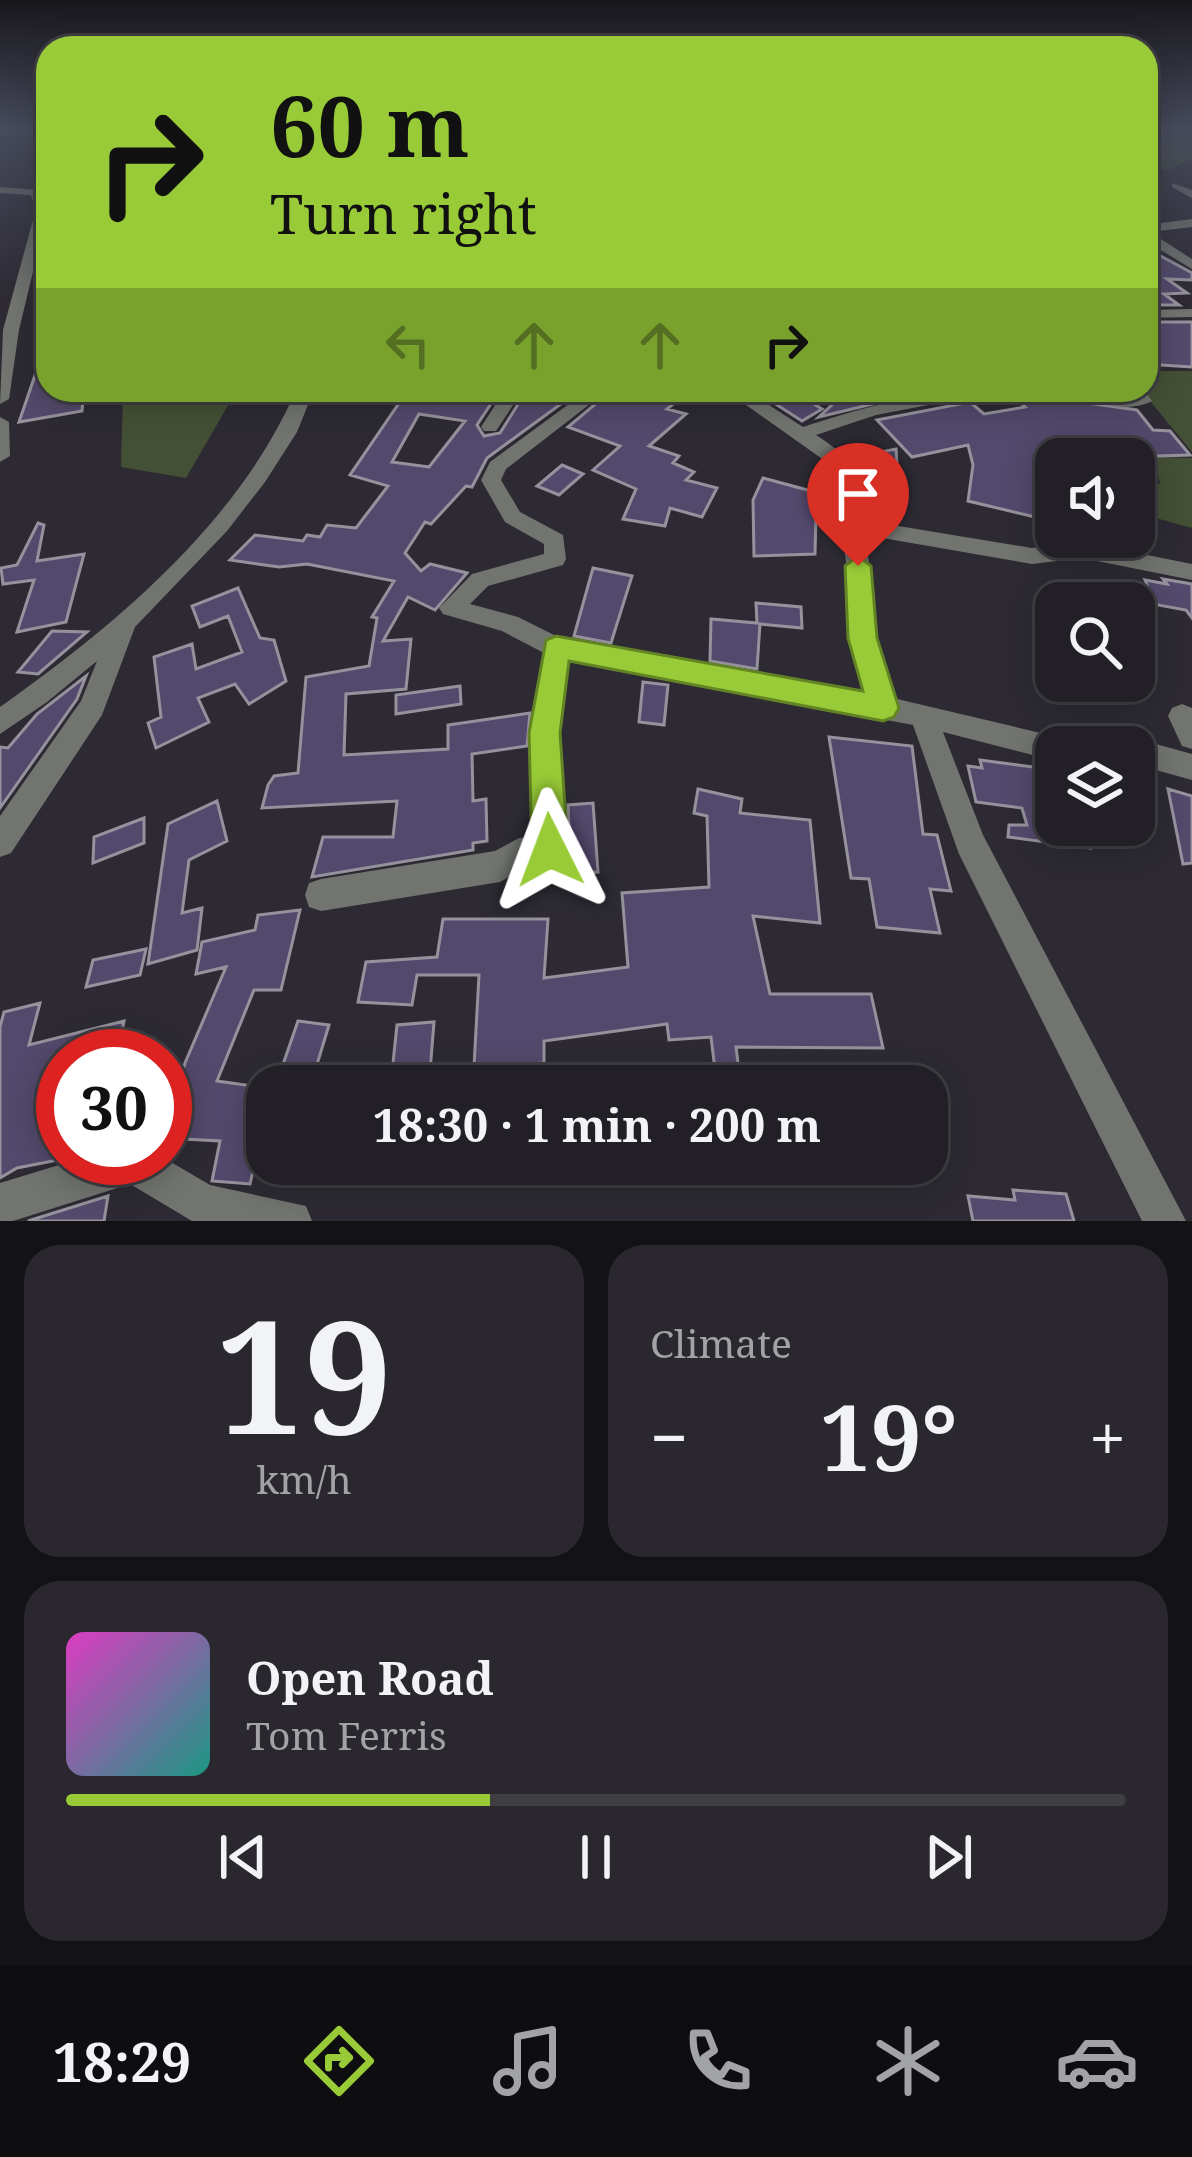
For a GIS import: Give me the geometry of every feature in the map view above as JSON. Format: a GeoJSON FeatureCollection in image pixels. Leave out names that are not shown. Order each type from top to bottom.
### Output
{"type":"FeatureCollection","features":[{"type":"Feature","properties":{"kind":"street"},"geometry":{"type":"LineString","coordinates":[[1176,185],[1192,195]]}},
{"type":"Feature","properties":{"kind":"street"},"geometry":{"type":"LineString","coordinates":[[0,190],[36,193]]}},
{"type":"Feature","properties":{"kind":"street"},"geometry":{"type":"LineString","coordinates":[[1158,228],[1192,224]]}},
{"type":"Feature","properties":{"kind":"street"},"geometry":{"type":"LineString","coordinates":[[1158,237],[1192,265]]}},
{"type":"Feature","properties":{"kind":"street"},"geometry":{"type":"LineString","coordinates":[[0,399],[5,332],[36,240]]}},
{"type":"Feature","properties":{"kind":"street"},"geometry":{"type":"LineString","coordinates":[[1158,314],[1192,314]]}},
{"type":"Feature","properties":{"kind":"street"},"geometry":{"type":"LineString","coordinates":[[0,722],[124,624],[247,497],[277,451],[299,402]]}},
{"type":"Feature","properties":{"kind":"street"},"geometry":{"type":"LineString","coordinates":[[490,427],[506,402]]}},
{"type":"Feature","properties":{"kind":"street"},"geometry":{"type":"LineString","coordinates":[[583,402],[497,466],[490,480],[512,517],[555,540],[554,559],[481,580],[452,608],[509,624],[556,648],[923,715],[1035,743]]}},
{"type":"Feature","properties":{"kind":"street"},"geometry":{"type":"LineString","coordinates":[[753,402],[844,468],[862,638],[883,708]]}},
{"type":"Feature","properties":{"kind":"street"},"geometry":{"type":"LineString","coordinates":[[803,434],[872,410],[916,402]]}},
{"type":"Feature","properties":{"kind":"street"},"geometry":{"type":"LineString","coordinates":[[0,422],[0,456]]}},
{"type":"Feature","properties":{"kind":"street"},"geometry":{"type":"LineString","coordinates":[[853,526],[1032,556],[1082,550],[1192,572]]}},
{"type":"Feature","properties":{"kind":"street"},"geometry":{"type":"LineString","coordinates":[[0,842],[92,707],[124,624]]}},
{"type":"Feature","properties":{"kind":"street"},"geometry":{"type":"LineString","coordinates":[[321,895],[500,866],[519,854],[550,850],[544,733],[556,648]]}},
{"type":"Feature","properties":{"kind":"street"},"geometry":{"type":"LineString","coordinates":[[923,715],[970,843],[1165,1221]]}},
{"type":"Feature","properties":{"kind":"street"},"geometry":{"type":"LineString","coordinates":[[1155,759],[1192,766]]}},
{"type":"Feature","properties":{"kind":"street"},"geometry":{"type":"LineString","coordinates":[[0,1204],[133,1163],[204,1205],[291,1221]]}},
{"type":"Feature","properties":{"kind":"green space"},"geometry":{"type":"Polygon","coordinates":[[[1158,371],[1192,371],[1192,452],[1151,402],[1158,402],[1158,371]]]}},
{"type":"Feature","properties":{"kind":"green space"},"geometry":{"type":"Polygon","coordinates":[[[123,402],[230,402],[186,478],[121,467],[123,402]]]}},
{"type":"Feature","properties":{"kind":"green space"},"geometry":{"type":"Polygon","coordinates":[[[1155,457],[1192,458],[1192,528],[1155,518],[1155,484],[1160,484],[1155,457]]]}},
{"type":"Feature","properties":{"kind":"building"},"geometry":{"type":"Polygon","coordinates":[[[1158,255],[1192,273],[1192,280],[1167,279],[1187,293],[1164,294],[1179,305],[1158,305],[1158,255]]]}},
{"type":"Feature","properties":{"kind":"building"},"geometry":{"type":"Polygon","coordinates":[[[1158,322],[1192,322],[1192,367],[1158,365],[1158,322]]]}},
{"type":"Feature","properties":{"kind":"building"},"geometry":{"type":"Polygon","coordinates":[[[36,372],[36,402],[83,402],[82,411],[19,422],[36,372]]]}},
{"type":"Feature","properties":{"kind":"building"},"geometry":{"type":"Polygon","coordinates":[[[400,402],[492,402],[477,425],[484,436],[500,433],[519,402],[564,402],[487,458],[472,487],[466,486],[431,524],[425,522],[405,553],[421,571],[430,564],[467,573],[435,610],[408,597],[383,641],[411,639],[406,689],[346,694],[344,755],[448,749],[448,725],[530,713],[527,746],[472,754],[473,801],[486,799],[487,841],[473,843],[473,850],[312,877],[323,837],[393,837],[397,801],[262,808],[274,776],[298,773],[306,677],[369,666],[377,618],[372,617],[394,581],[307,564],[279,567],[230,560],[255,535],[303,541],[307,535],[320,537],[327,525],[356,528],[388,486],[350,475],[400,402]],[[419,414],[392,462],[429,467],[465,421],[419,414]]]}},
{"type":"Feature","properties":{"kind":"building"},"geometry":{"type":"Polygon","coordinates":[[[598,402],[675,402],[667,409],[686,414],[649,446],[679,456],[673,463],[694,472],[686,480],[717,488],[702,517],[670,508],[665,526],[623,519],[636,489],[593,470],[620,446],[568,427],[598,402]]]}},
{"type":"Feature","properties":{"kind":"building"},"geometry":{"type":"Polygon","coordinates":[[[773,402],[811,402],[822,409],[802,421],[773,402]]]}},
{"type":"Feature","properties":{"kind":"building"},"geometry":{"type":"Polygon","coordinates":[[[835,402],[881,402],[819,417],[835,402]]]}},
{"type":"Feature","properties":{"kind":"building"},"geometry":{"type":"Polygon","coordinates":[[[970,402],[984,414],[1025,407],[1021,402],[1080,402],[1137,410],[1153,430],[1170,431],[1190,455],[1155,456],[1155,438],[1035,438],[1035,517],[968,501],[973,465],[968,445],[912,457],[877,420],[970,402]]]}},
{"type":"Feature","properties":{"kind":"building"},"geometry":{"type":"Polygon","coordinates":[[[896,449],[900,508],[855,457],[896,449]]]}},
{"type":"Feature","properties":{"kind":"building"},"geometry":{"type":"Polygon","coordinates":[[[562,465],[583,474],[559,495],[537,486],[562,465]]]}},
{"type":"Feature","properties":{"kind":"building"},"geometry":{"type":"Polygon","coordinates":[[[763,478],[815,492],[816,482],[832,484],[836,519],[816,516],[815,554],[754,556],[753,500],[763,478]]]}},
{"type":"Feature","properties":{"kind":"building"},"geometry":{"type":"Polygon","coordinates":[[[38,523],[44,525],[37,561],[84,554],[66,622],[17,632],[34,580],[3,584],[1,568],[17,565],[38,523]]]}},
{"type":"Feature","properties":{"kind":"building"},"geometry":{"type":"Polygon","coordinates":[[[593,568],[632,576],[611,643],[574,636],[593,568]]]}},
{"type":"Feature","properties":{"kind":"building"},"geometry":{"type":"Polygon","coordinates":[[[1163,579],[1192,584],[1192,618],[1186,610],[1155,604],[1155,582],[1145,580],[1167,584],[1163,579]]]}},
{"type":"Feature","properties":{"kind":"building"},"geometry":{"type":"Polygon","coordinates":[[[238,588],[260,638],[274,640],[286,681],[249,704],[235,684],[198,698],[209,722],[156,748],[148,723],[161,717],[154,657],[192,644],[196,669],[242,652],[228,616],[200,627],[192,606],[238,588]]]}},
{"type":"Feature","properties":{"kind":"building"},"geometry":{"type":"Polygon","coordinates":[[[756,603],[801,607],[802,628],[760,624],[757,669],[710,661],[711,619],[757,623],[756,603]]]}},
{"type":"Feature","properties":{"kind":"building"},"geometry":{"type":"Polygon","coordinates":[[[52,631],[87,632],[38,674],[18,672],[52,631]]]}},
{"type":"Feature","properties":{"kind":"building"},"geometry":{"type":"Polygon","coordinates":[[[86,676],[77,699],[0,808],[0,747],[8,748],[37,714],[86,676]]]}},
{"type":"Feature","properties":{"kind":"building"},"geometry":{"type":"Polygon","coordinates":[[[643,682],[668,685],[664,725],[639,722],[643,682]]]}},
{"type":"Feature","properties":{"kind":"building"},"geometry":{"type":"Polygon","coordinates":[[[460,686],[461,704],[396,714],[396,695],[460,686]]]}},
{"type":"Feature","properties":{"kind":"building"},"geometry":{"type":"Polygon","coordinates":[[[829,737],[912,746],[923,834],[937,835],[951,891],[930,889],[940,933],[877,927],[869,879],[851,878],[829,737]]]}},
{"type":"Feature","properties":{"kind":"building"},"geometry":{"type":"Polygon","coordinates":[[[980,760],[1035,767],[1035,841],[1008,837],[1009,825],[1027,825],[1022,808],[976,802],[968,766],[982,768],[980,760]]]}},
{"type":"Feature","properties":{"kind":"building"},"geometry":{"type":"Polygon","coordinates":[[[698,789],[742,799],[740,813],[810,820],[820,923],[753,916],[770,994],[871,994],[883,1048],[736,1047],[738,1065],[714,1065],[711,1037],[669,1040],[667,1024],[544,1041],[544,1063],[474,1065],[479,975],[417,975],[412,1005],[358,1002],[366,962],[437,957],[443,919],[548,919],[544,978],[628,967],[622,893],[709,887],[707,816],[694,813],[698,789]]]}},
{"type":"Feature","properties":{"kind":"building"},"geometry":{"type":"Polygon","coordinates":[[[1168,789],[1192,796],[1192,863],[1183,864],[1168,789]]]}},
{"type":"Feature","properties":{"kind":"building"},"geometry":{"type":"Polygon","coordinates":[[[217,801],[227,841],[189,860],[182,913],[202,908],[197,950],[148,964],[168,824],[217,801]]]}},
{"type":"Feature","properties":{"kind":"building"},"geometry":{"type":"Polygon","coordinates":[[[593,803],[598,872],[571,874],[568,805],[593,803]]]}},
{"type":"Feature","properties":{"kind":"building"},"geometry":{"type":"Polygon","coordinates":[[[144,818],[144,843],[93,863],[94,837],[144,818]]]}},
{"type":"Feature","properties":{"kind":"building"},"geometry":{"type":"Polygon","coordinates":[[[300,910],[281,990],[254,990],[217,1081],[246,1085],[246,1184],[212,1181],[220,1141],[192,1139],[192,1047],[226,967],[196,974],[202,942],[255,930],[258,915],[300,910]]]}},
{"type":"Feature","properties":{"kind":"building"},"geometry":{"type":"Polygon","coordinates":[[[146,949],[140,975],[86,987],[93,960],[146,949]]]}},
{"type":"Feature","properties":{"kind":"building"},"geometry":{"type":"Polygon","coordinates":[[[40,1003],[29,1045],[36,1043],[36,1164],[0,1178],[0,1027],[4,1012],[40,1003]]]}},
{"type":"Feature","properties":{"kind":"building"},"geometry":{"type":"Polygon","coordinates":[[[124,1021],[122,1029],[92,1029],[124,1021]]]}},
{"type":"Feature","properties":{"kind":"building"},"geometry":{"type":"Polygon","coordinates":[[[298,1021],[329,1025],[317,1065],[283,1065],[298,1021]]]}},
{"type":"Feature","properties":{"kind":"building"},"geometry":{"type":"Polygon","coordinates":[[[434,1022],[431,1065],[393,1065],[397,1025],[434,1022]]]}},
{"type":"Feature","properties":{"kind":"building"},"geometry":{"type":"Polygon","coordinates":[[[1013,1190],[1066,1194],[1074,1221],[973,1221],[968,1196],[1015,1200],[1013,1190]]]}},
{"type":"Feature","properties":{"kind":"building"},"geometry":{"type":"Polygon","coordinates":[[[108,1196],[104,1221],[28,1221],[108,1196]]]}},
{"type":"Feature","properties":{"kind":"route"},"geometry":{"type":"LineString","coordinates":[[550,850],[544,733],[556,648],[883,708],[862,638],[858,566]]}}]}
